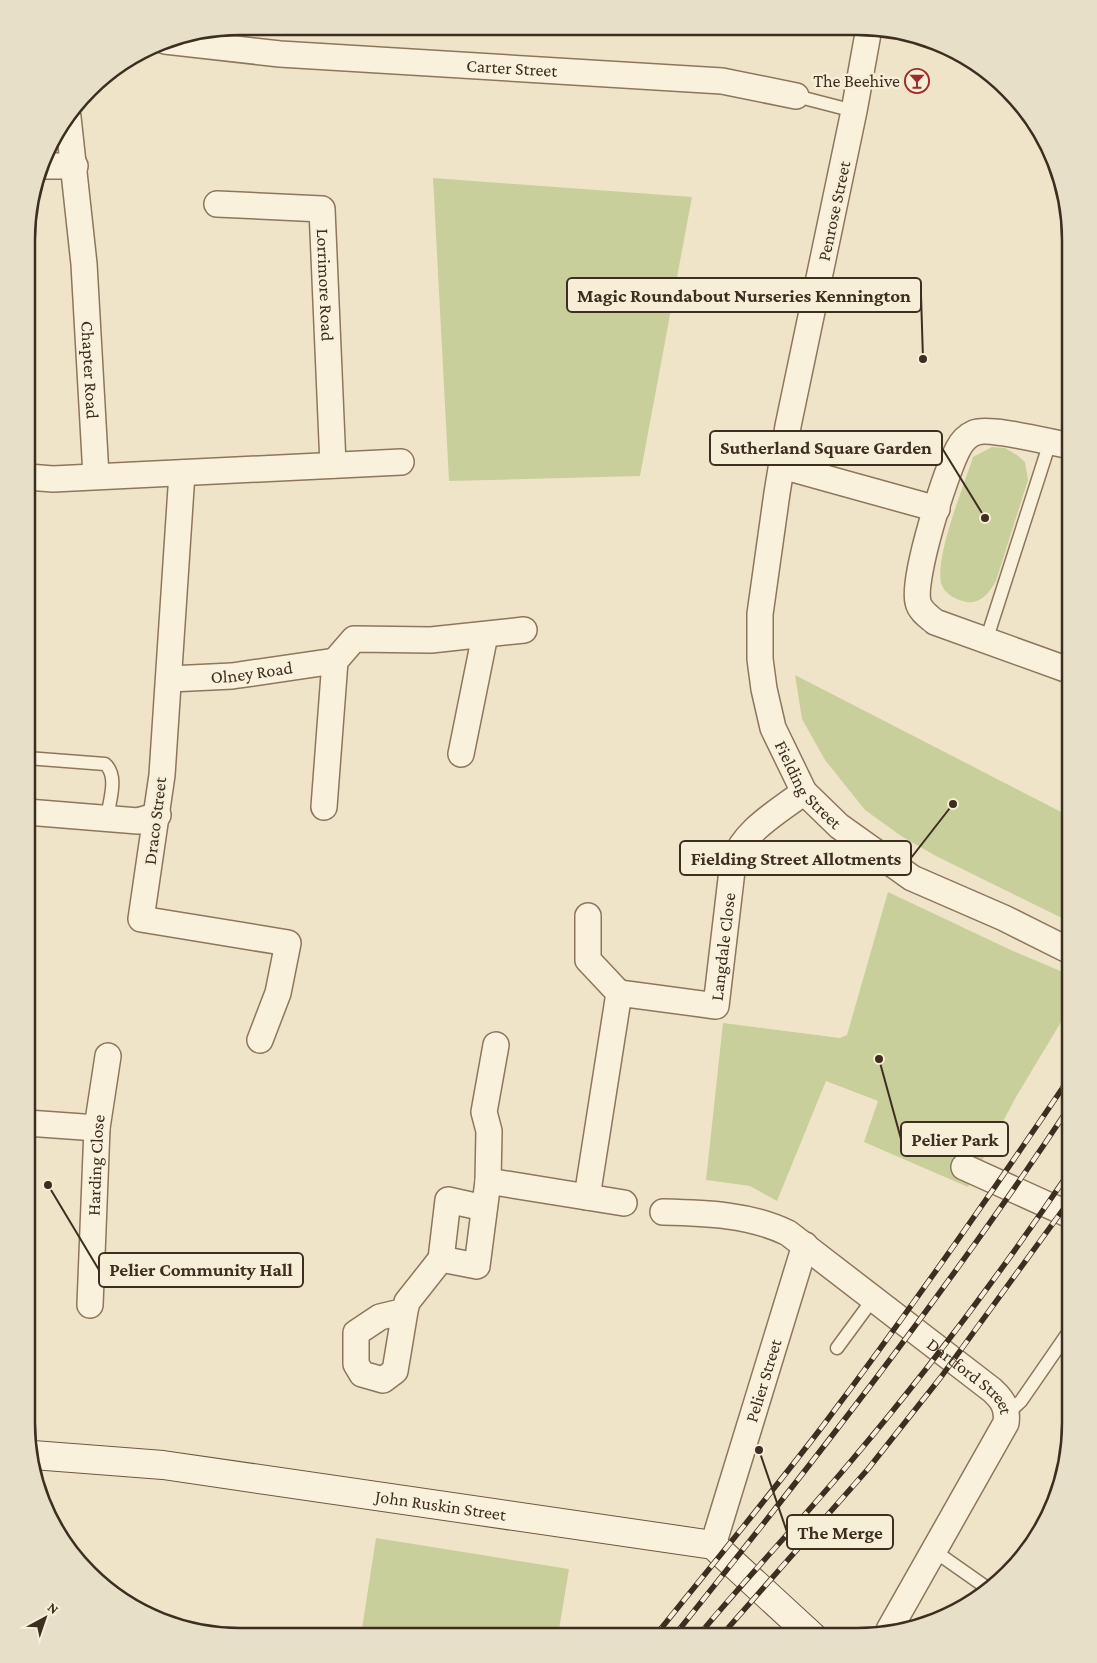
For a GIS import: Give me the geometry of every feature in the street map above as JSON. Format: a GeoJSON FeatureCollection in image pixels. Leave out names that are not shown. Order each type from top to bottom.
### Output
{"type":"FeatureCollection","features":[{"type":"Feature","properties":{"kind":"street","name":"Penrose Street"},"geometry":{"type":"LineString","coordinates":[[774,511],[788,426],[854,112],[868,35]]}},
{"type":"Feature","properties":{"kind":"street","name":"Carter Street"},"geometry":{"type":"LineString","coordinates":[[183,43],[280,54],[712,81],[796,96]]}},
{"type":"Feature","properties":{"kind":"street","name":"Chapter Road"},"geometry":{"type":"LineString","coordinates":[[69,127],[84,264],[96,476]]}},
{"type":"Feature","properties":{"kind":"street"},"geometry":{"type":"LineString","coordinates":[[49,166],[75,166]]}},
{"type":"Feature","properties":{"kind":"street","name":"Lorrimore Road"},"geometry":{"type":"LineString","coordinates":[[217,204],[322,209],[333,465]]}},
{"type":"Feature","properties":{"kind":"street"},"geometry":{"type":"LineString","coordinates":[[1060,444],[993,432],[974,433],[959,448],[937,509],[918,574],[918,605],[935,622],[1062,668]]}},
{"type":"Feature","properties":{"kind":"street"},"geometry":{"type":"LineString","coordinates":[[35,478],[54,479],[401,462]]}},
{"type":"Feature","properties":{"kind":"street"},"geometry":{"type":"LineString","coordinates":[[782,466],[937,509]]}},
{"type":"Feature","properties":{"kind":"street","name":"Draco Street"},"geometry":{"type":"LineString","coordinates":[[182,473],[170,679],[158,815],[141,919],[288,942],[278,993],[260,1040]]}},
{"type":"Feature","properties":{"kind":"street","name":"Fielding Street"},"geometry":{"type":"LineString","coordinates":[[774,511],[760,614],[760,660],[764,689],[773,728],[804,792],[839,826],[912,878],[1004,918],[1062,947]]}},
{"type":"Feature","properties":{"kind":"street"},"geometry":{"type":"LineString","coordinates":[[324,806],[334,661],[354,639],[431,640],[524,630]]}},
{"type":"Feature","properties":{"kind":"street"},"geometry":{"type":"LineString","coordinates":[[461,754],[485,635]]}},
{"type":"Feature","properties":{"kind":"street","name":"Olney Road"},"geometry":{"type":"LineString","coordinates":[[170,679],[232,676],[334,661]]}},
{"type":"Feature","properties":{"kind":"street","name":"Langdale Close"},"geometry":{"type":"LineString","coordinates":[[619,993],[716,1006],[734,862],[737,852],[752,832],[804,792]]}},
{"type":"Feature","properties":{"kind":"street"},"geometry":{"type":"LineString","coordinates":[[35,813],[138,821],[158,815]]}},
{"type":"Feature","properties":{"kind":"street"},"geometry":{"type":"LineString","coordinates":[[587,1197],[619,993],[588,960],[588,916]]}},
{"type":"Feature","properties":{"kind":"street"},"geometry":{"type":"LineString","coordinates":[[441,1260],[477,1266],[488,1181],[489,1131],[484,1112],[496,1045]]}},
{"type":"Feature","properties":{"kind":"street","name":"Harding Close"},"geometry":{"type":"LineString","coordinates":[[90,1305],[97,1128],[108,1056]]}},
{"type":"Feature","properties":{"kind":"street"},"geometry":{"type":"LineString","coordinates":[[35,1124],[97,1128]]}},
{"type":"Feature","properties":{"kind":"street"},"geometry":{"type":"LineString","coordinates":[[964,1167],[1062,1211]]}},
{"type":"Feature","properties":{"kind":"street"},"geometry":{"type":"LineString","coordinates":[[488,1181],[624,1203]]}},
{"type":"Feature","properties":{"kind":"street"},"geometry":{"type":"LineString","coordinates":[[405,1311],[406,1302],[441,1260],[448,1200],[484,1208]]}},
{"type":"Feature","properties":{"kind":"street"},"geometry":{"type":"LineString","coordinates":[[663,1212],[699,1213],[763,1222],[788,1233],[805,1245]]}},
{"type":"Feature","properties":{"kind":"street","name":"Dartford Street"},"geometry":{"type":"LineString","coordinates":[[805,1245],[992,1390],[1004,1403],[1007,1414],[1006,1423],[892,1625]]}},
{"type":"Feature","properties":{"kind":"street","name":"Pelier Street"},"geometry":{"type":"LineString","coordinates":[[713,1544],[805,1245]]}},
{"type":"Feature","properties":{"kind":"street","name":"John Ruskin Street"},"geometry":{"type":"LineString","coordinates":[[38,1456],[163,1465],[713,1544]]}},
{"type":"Feature","properties":{"kind":"street"},"geometry":{"type":"LineString","coordinates":[[713,1544],[803,1628]]}},
{"type":"Feature","properties":{"kind":"lane","name":"Carter Street"},"geometry":{"type":"LineString","coordinates":[[796,96],[854,112]]}},
{"type":"Feature","properties":{"kind":"lane"},"geometry":{"type":"LineString","coordinates":[[986,641],[1060,444]]}},
{"type":"Feature","properties":{"kind":"lane"},"geometry":{"type":"LineString","coordinates":[[35,759],[105,764],[110,769],[112,777],[107,818]]}},
{"type":"Feature","properties":{"kind":"lane"},"geometry":{"type":"LineString","coordinates":[[837,1348],[873,1298]]}},
{"type":"Feature","properties":{"kind":"lane"},"geometry":{"type":"LineString","coordinates":[[1007,1414],[1021,1401],[1062,1342]]}},
{"type":"Feature","properties":{"kind":"lane"},"geometry":{"type":"LineString","coordinates":[[933,1550],[983,1585]]}},
{"type":"Feature","properties":{"kind":"green space"},"geometry":{"type":"Polygon","coordinates":[[[433,178],[692,197],[640,476],[449,481],[433,178]]]}},
{"type":"Feature","properties":{"kind":"green space"},"geometry":{"type":"Polygon","coordinates":[[[992,447],[1005,448],[1025,462],[1028,480],[996,581],[988,593],[981,599],[967,602],[951,596],[943,587],[940,571],[942,556],[951,520],[973,457],[992,447]]]}},
{"type":"Feature","properties":{"kind":"green space"},"geometry":{"type":"Polygon","coordinates":[[[795,675],[1062,812],[1062,918],[936,856],[901,836],[865,810],[825,760],[802,719],[795,675]]]}},
{"type":"Feature","properties":{"kind":"green space"},"geometry":{"type":"Polygon","coordinates":[[[888,892],[1013,951],[1062,972],[1062,1020],[1016,1097],[968,1187],[864,1142],[878,1101],[826,1081],[777,1201],[750,1186],[706,1180],[723,1023],[840,1038],[847,1035],[888,892]]]}},
{"type":"Feature","properties":{"kind":"green space"},"geometry":{"type":"Polygon","coordinates":[[[376,1538],[569,1569],[559,1628],[362,1628],[376,1538]]]}},
{"type":"Feature","properties":{"kind":"railway"},"geometry":{"type":"LineString","coordinates":[[661,1628],[783,1477],[857,1380],[950,1252],[1062,1089]]}},
{"type":"Feature","properties":{"kind":"railway"},"geometry":{"type":"LineString","coordinates":[[680,1628],[878,1376],[1024,1175],[1062,1118]]}},
{"type":"Feature","properties":{"kind":"railway"},"geometry":{"type":"LineString","coordinates":[[705,1628],[881,1425],[992,1282],[1062,1182]]}},
{"type":"Feature","properties":{"kind":"railway"},"geometry":{"type":"LineString","coordinates":[[728,1628],[868,1469],[941,1377],[1062,1211]]}},
{"type":"Feature","properties":{"kind":"place","name":"The Beehive"},"geometry":{"type":"Point","coordinates":[917,81]}},
{"type":"Feature","properties":{"kind":"place","name":"Magic Roundabout Nurseries Kennington"},"geometry":{"type":"Point","coordinates":[923,359]}},
{"type":"Feature","properties":{"kind":"place","name":"Sutherland Square Garden"},"geometry":{"type":"Point","coordinates":[985,518]}},
{"type":"Feature","properties":{"kind":"place","name":"Fielding Street Allotments"},"geometry":{"type":"Point","coordinates":[953,804]}},
{"type":"Feature","properties":{"kind":"place","name":"Pelier Park"},"geometry":{"type":"Point","coordinates":[879,1059]}},
{"type":"Feature","properties":{"kind":"place","name":"Pelier Community Hall"},"geometry":{"type":"Point","coordinates":[48,1185]}},
{"type":"Feature","properties":{"kind":"place","name":"The Merge"},"geometry":{"type":"Point","coordinates":[759,1450]}}]}
